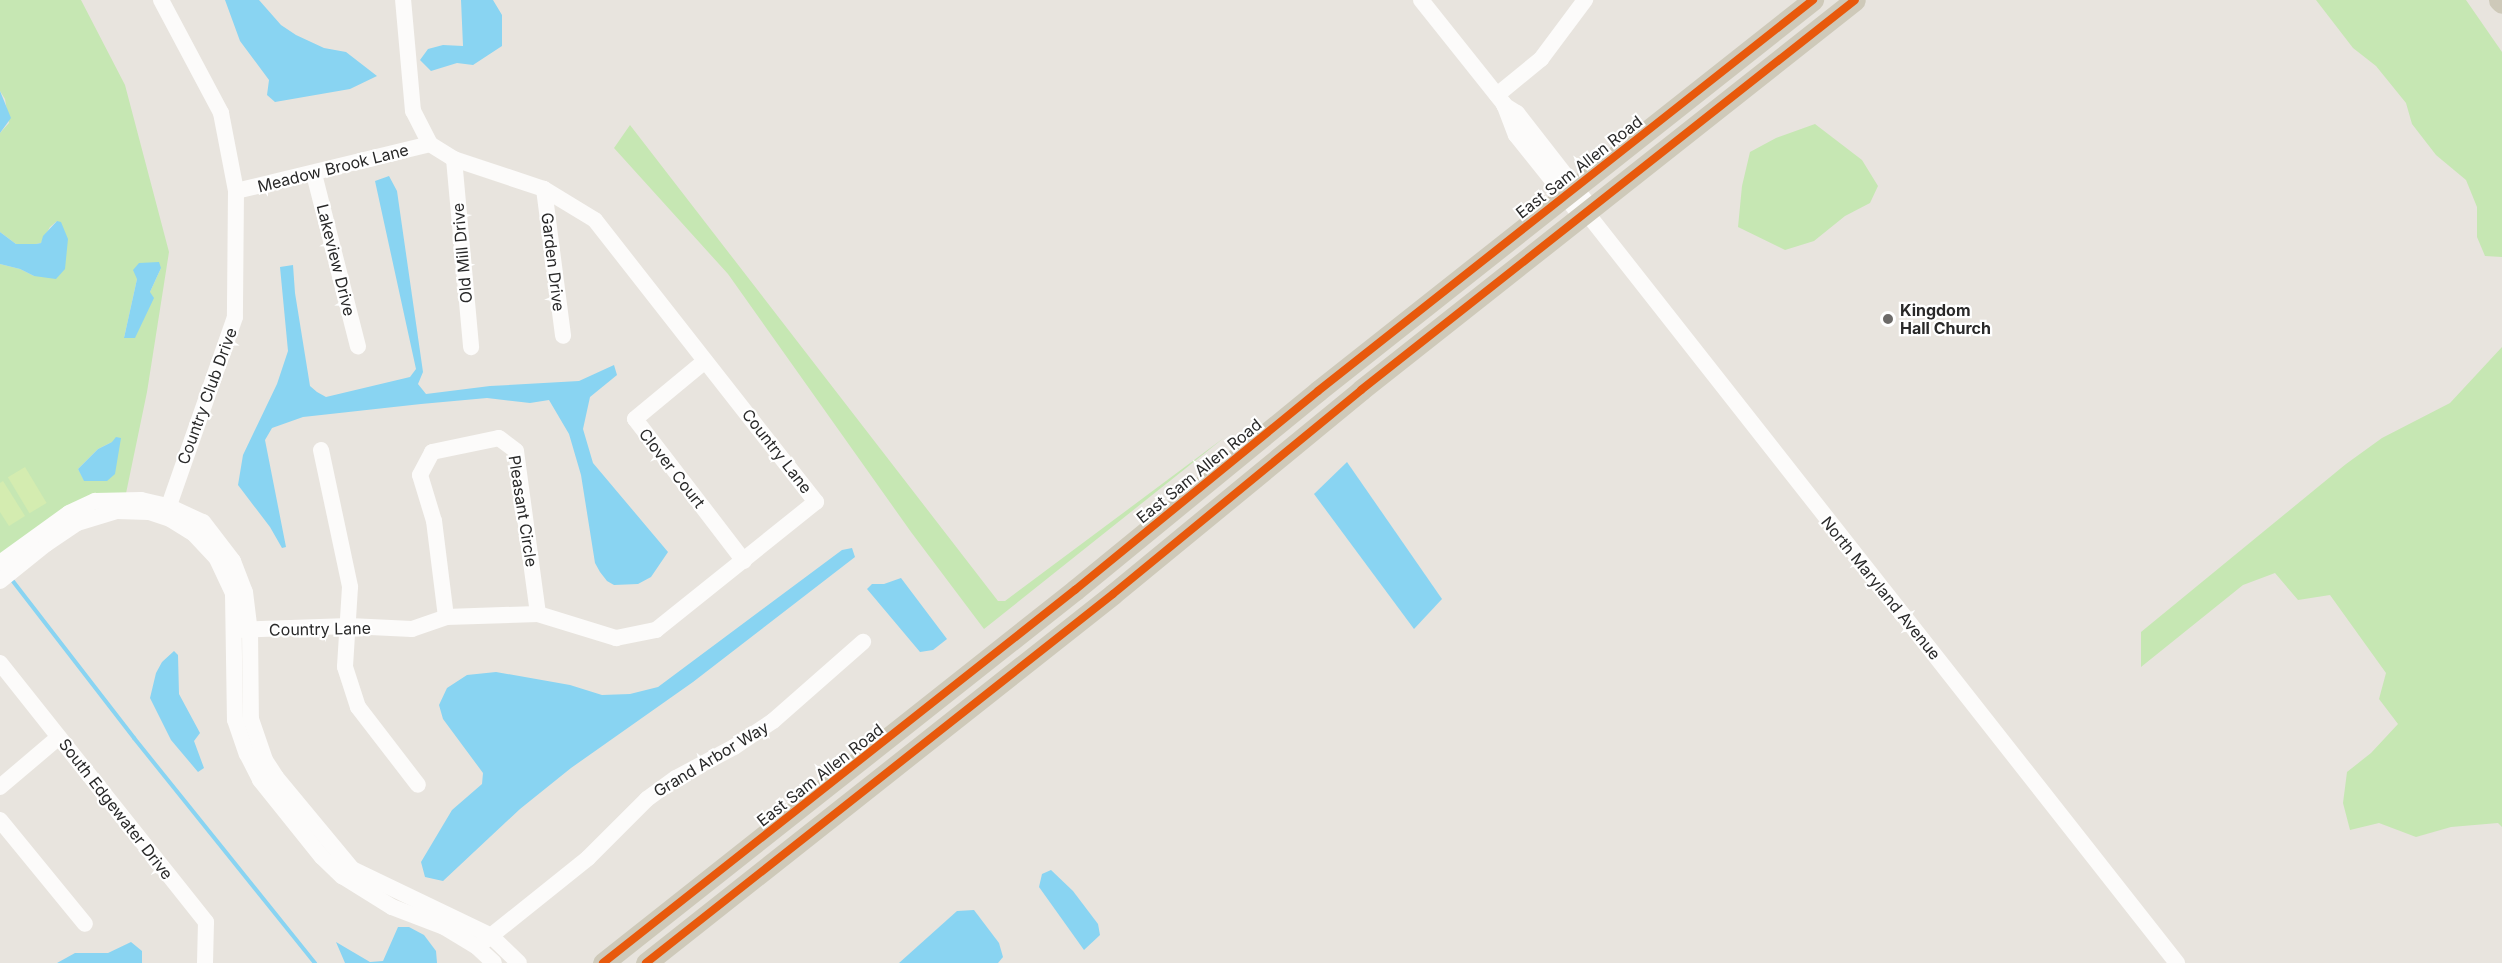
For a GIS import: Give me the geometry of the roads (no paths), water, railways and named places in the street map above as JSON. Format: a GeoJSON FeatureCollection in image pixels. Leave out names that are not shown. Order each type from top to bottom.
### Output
{"type":"FeatureCollection","features":[{"type":"Feature","properties":{"kind":"main road","name":"East Sam Allen Road"},"geometry":{"type":"LineString","coordinates":[[603,963],[1075,590],[1318,391],[1813,0]]}},
{"type":"Feature","properties":{"kind":"main road"},"geometry":{"type":"LineString","coordinates":[[646,963],[1113,594],[1361,390],[1855,0]]}},
{"type":"Feature","properties":{"kind":"street","name":"Country Club Drive"},"geometry":{"type":"LineString","coordinates":[[161,0],[221,113],[236,191],[235,317],[166,512]]}},
{"type":"Feature","properties":{"kind":"street"},"geometry":{"type":"LineString","coordinates":[[403,0],[413,111],[430,144]]}},
{"type":"Feature","properties":{"kind":"street","name":"North Maryland Avenue"},"geometry":{"type":"LineString","coordinates":[[1421,0],[1500,100],[1516,135],[1570,191],[2177,963]]}},
{"type":"Feature","properties":{"kind":"street"},"geometry":{"type":"LineString","coordinates":[[1500,100],[1541,59],[1585,0]]}},
{"type":"Feature","properties":{"kind":"street","name":"Meadow Brook Lane"},"geometry":{"type":"LineString","coordinates":[[236,191],[314,174],[430,144]]}},
{"type":"Feature","properties":{"kind":"street","name":"Country Lane"},"geometry":{"type":"LineString","coordinates":[[242,630],[349,626],[412,628],[446,617],[538,614],[616,638],[656,630],[816,502],[595,220],[544,189],[454,159],[430,144]]}},
{"type":"Feature","properties":{"kind":"street","name":"Old Mill Drive"},"geometry":{"type":"LineString","coordinates":[[454,159],[471,347]]}},
{"type":"Feature","properties":{"kind":"street","name":"Lakeview Drive"},"geometry":{"type":"LineString","coordinates":[[314,174],[358,346]]}},
{"type":"Feature","properties":{"kind":"street","name":"Garden Drive"},"geometry":{"type":"LineString","coordinates":[[544,189],[562,336]]}},
{"type":"Feature","properties":{"kind":"street","name":"Clover Court"},"geometry":{"type":"LineString","coordinates":[[705,361],[635,419],[744,561]]}},
{"type":"Feature","properties":{"kind":"street","name":"Pleasant Circle"},"geometry":{"type":"LineString","coordinates":[[446,617],[434,521],[420,475],[432,452],[499,438],[516,451],[538,614]]}},
{"type":"Feature","properties":{"kind":"street"},"geometry":{"type":"LineString","coordinates":[[321,450],[350,587],[345,667],[358,707],[418,785]]}},
{"type":"Feature","properties":{"kind":"street"},"geometry":{"type":"LineString","coordinates":[[0,563],[28,549],[94,501],[141,506],[203,522],[233,561],[245,592],[242,630],[251,718],[265,760],[298,814],[352,869],[424,912],[447,922],[490,935],[516,962]]}},
{"type":"Feature","properties":{"kind":"street"},"geometry":{"type":"LineString","coordinates":[[0,581],[28,549]]}},
{"type":"Feature","properties":{"kind":"street","name":"Grand Arbor Way"},"geometry":{"type":"LineString","coordinates":[[477,947],[588,858],[647,799],[676,778],[734,747],[773,721],[863,642]]}},
{"type":"Feature","properties":{"kind":"street","name":"South Edgewater Drive"},"geometry":{"type":"LineString","coordinates":[[0,663],[206,922],[205,963]]}},
{"type":"Feature","properties":{"kind":"street"},"geometry":{"type":"LineString","coordinates":[[0,787],[59,737]]}},
{"type":"Feature","properties":{"kind":"street"},"geometry":{"type":"LineString","coordinates":[[0,820],[85,924]]}},
{"type":"Feature","properties":{"kind":"street"},"geometry":{"type":"LineString","coordinates":[[447,922],[494,963]]}},
{"type":"Feature","properties":{"kind":"water"},"geometry":{"type":"Polygon","coordinates":[[[225,0],[259,0],[281,25],[296,35],[324,48],[346,52],[377,76],[350,89],[275,102],[267,95],[269,80],[240,41],[225,0]]]}},
{"type":"Feature","properties":{"kind":"water"},"geometry":{"type":"Polygon","coordinates":[[[461,0],[493,0],[502,15],[502,46],[473,65],[457,63],[431,71],[420,60],[428,49],[443,45],[463,46],[461,0]]]}},
{"type":"Feature","properties":{"kind":"water"},"geometry":{"type":"Polygon","coordinates":[[[0,91],[11,118],[0,133],[0,91]]]}},
{"type":"Feature","properties":{"kind":"water"},"geometry":{"type":"Polygon","coordinates":[[[389,176],[397,191],[423,372],[418,384],[426,394],[490,386],[579,381],[614,365],[617,375],[590,397],[583,429],[593,463],[668,552],[651,577],[638,584],[614,585],[607,581],[600,572],[595,563],[581,475],[569,434],[549,400],[530,403],[487,398],[421,404],[303,417],[272,428],[265,440],[286,547],[282,548],[270,527],[238,485],[243,455],[277,384],[288,351],[280,267],[293,265],[295,293],[310,386],[317,392],[326,397],[410,377],[416,369],[375,181],[389,176]]]}},
{"type":"Feature","properties":{"kind":"water"},"geometry":{"type":"Polygon","coordinates":[[[57,221],[61,222],[68,239],[65,269],[56,279],[34,276],[20,269],[0,264],[0,232],[16,244],[36,244],[41,243],[43,236],[57,221]]]}},
{"type":"Feature","properties":{"kind":"water"},"geometry":{"type":"Polygon","coordinates":[[[159,262],[161,268],[150,292],[154,298],[135,338],[124,338],[137,279],[133,270],[139,263],[159,262]]]}},
{"type":"Feature","properties":{"kind":"water"},"geometry":{"type":"Polygon","coordinates":[[[116,437],[121,438],[115,474],[107,481],[84,481],[78,469],[98,449],[112,442],[116,437]]]}},
{"type":"Feature","properties":{"kind":"water"},"geometry":{"type":"Polygon","coordinates":[[[1347,462],[1442,599],[1414,629],[1314,494],[1347,462]]]}},
{"type":"Feature","properties":{"kind":"water"},"geometry":{"type":"Polygon","coordinates":[[[852,548],[855,557],[693,682],[571,768],[520,809],[443,881],[425,877],[421,862],[452,810],[482,784],[483,773],[443,719],[439,705],[447,688],[467,675],[496,672],[570,685],[602,695],[630,694],[658,687],[842,550],[852,548]]]}},
{"type":"Feature","properties":{"kind":"water"},"geometry":{"type":"Polygon","coordinates":[[[901,578],[947,639],[933,650],[920,652],[867,589],[872,584],[884,584],[901,578]]]}},
{"type":"Feature","properties":{"kind":"water"},"geometry":{"type":"Polygon","coordinates":[[[174,651],[178,655],[179,694],[200,733],[194,741],[204,768],[198,772],[171,740],[150,698],[156,673],[162,662],[174,651]]]}},
{"type":"Feature","properties":{"kind":"water"},"geometry":{"type":"Polygon","coordinates":[[[1051,870],[1073,891],[1098,924],[1100,935],[1084,950],[1039,887],[1042,874],[1051,870]]]}},
{"type":"Feature","properties":{"kind":"water"},"geometry":{"type":"Polygon","coordinates":[[[974,910],[999,943],[1003,957],[998,963],[899,963],[957,911],[974,910]]]}},
{"type":"Feature","properties":{"kind":"water"},"geometry":{"type":"Polygon","coordinates":[[[398,927],[409,927],[424,935],[436,951],[437,963],[345,963],[336,942],[370,962],[383,961],[398,927]]]}},
{"type":"Feature","properties":{"kind":"water"},"geometry":{"type":"Polygon","coordinates":[[[131,942],[142,951],[142,963],[57,963],[75,953],[108,953],[131,942]]]}},
{"type":"Feature","properties":{"kind":"waterway"},"geometry":{"type":"LineString","coordinates":[[12,580],[134,738],[315,963]]}},
{"type":"Feature","properties":{"kind":"place","name":"Kingdom Hall Church"},"geometry":{"type":"Point","coordinates":[1888,319]}}]}
